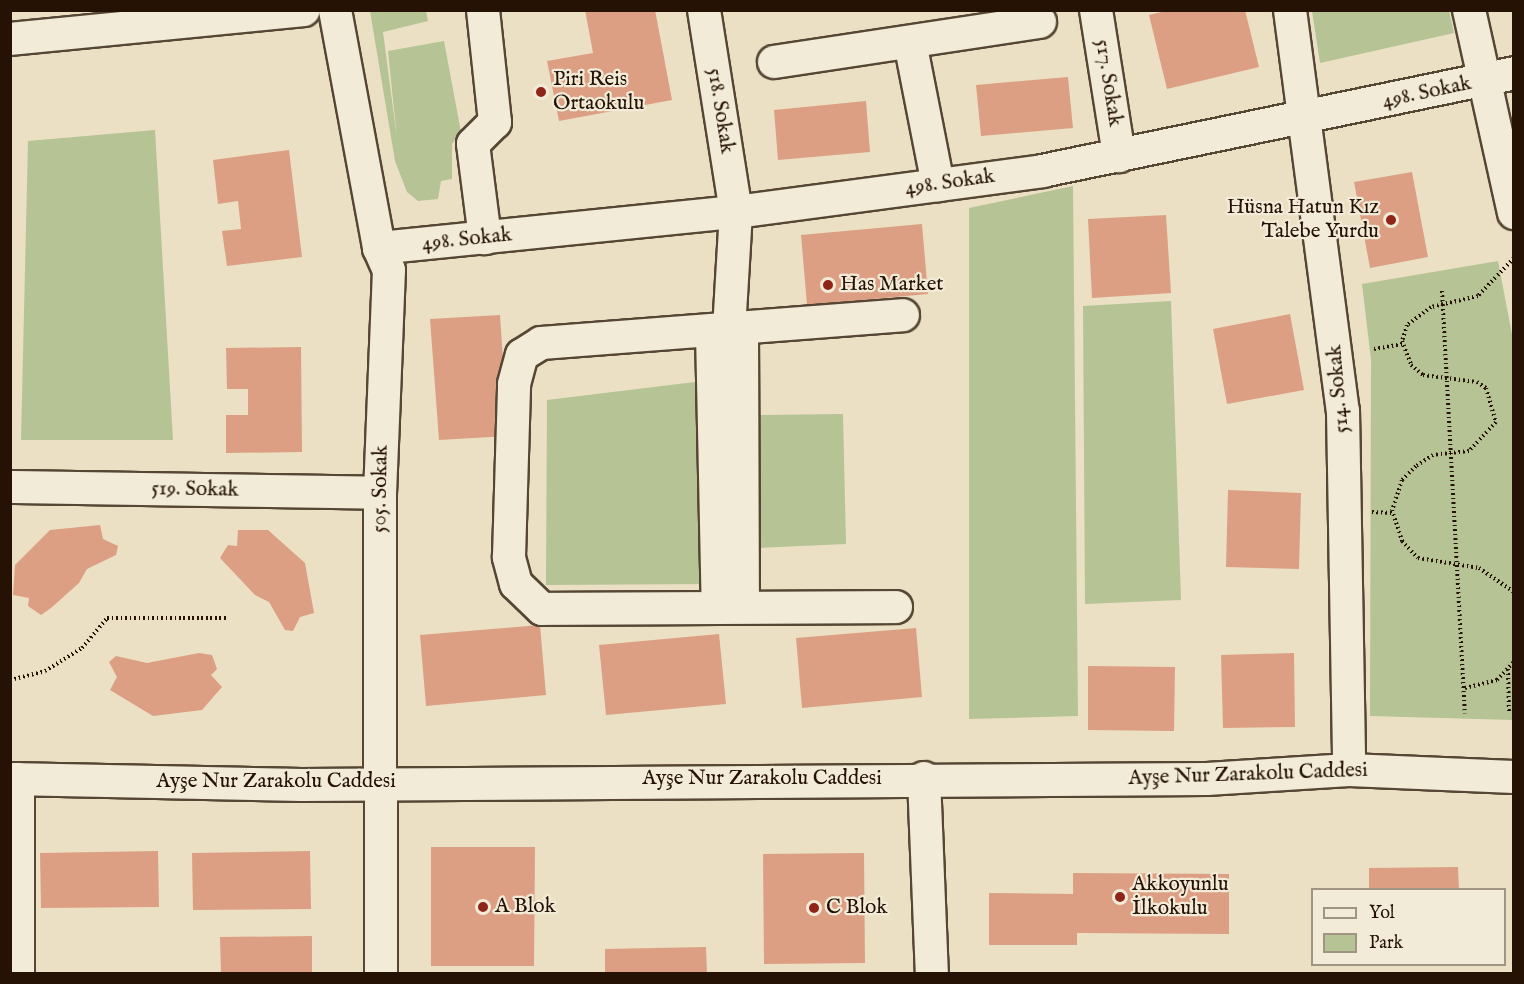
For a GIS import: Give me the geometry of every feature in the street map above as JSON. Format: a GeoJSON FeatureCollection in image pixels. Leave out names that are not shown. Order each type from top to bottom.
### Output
{"type":"FeatureCollection","features":[{"type":"Feature","properties":{"kind":"street"},"geometry":{"type":"LineString","coordinates":[[10,39],[304,10]]}},
{"type":"Feature","properties":{"kind":"street","name":"505. Sokak"},"geometry":{"type":"LineString","coordinates":[[335,10],[379,248],[389,270],[380,493],[381,974]]}},
{"type":"Feature","properties":{"kind":"street"},"geometry":{"type":"LineString","coordinates":[[483,10],[495,122],[473,144],[485,238]]}},
{"type":"Feature","properties":{"kind":"street","name":"518. Sokak"},"geometry":{"type":"LineString","coordinates":[[705,10],[736,212],[728,331],[731,607]]}},
{"type":"Feature","properties":{"kind":"street","name":"517. Sokak"},"geometry":{"type":"LineString","coordinates":[[1096,10],[1119,156]]}},
{"type":"Feature","properties":{"kind":"street","name":"514. Sokak"},"geometry":{"type":"LineString","coordinates":[[1290,10],[1343,411],[1349,770]]}},
{"type":"Feature","properties":{"kind":"street"},"geometry":{"type":"LineString","coordinates":[[1469,10],[1500,77],[1514,213]]}},
{"type":"Feature","properties":{"kind":"street"},"geometry":{"type":"LineString","coordinates":[[774,62],[1040,22]]}},
{"type":"Feature","properties":{"kind":"street"},"geometry":{"type":"LineString","coordinates":[[910,42],[938,185]]}},
{"type":"Feature","properties":{"kind":"street","name":"498. Sokak"},"geometry":{"type":"LineString","coordinates":[[379,248],[736,212],[938,185],[1119,156],[1500,77]]}},
{"type":"Feature","properties":{"kind":"street"},"geometry":{"type":"LineString","coordinates":[[896,607],[542,609],[516,584],[509,556],[514,384],[522,356],[541,343],[728,331],[903,315]]}},
{"type":"Feature","properties":{"kind":"street","name":"519. Sokak"},"geometry":{"type":"LineString","coordinates":[[10,486],[380,493]]}},
{"type":"Feature","properties":{"kind":"street","name":"Ayşe Nur Zarakolu Caddesi"},"geometry":{"type":"LineString","coordinates":[[14,779],[382,783],[924,778],[1207,779],[1349,770],[1514,777]]}},
{"type":"Feature","properties":{"kind":"street"},"geometry":{"type":"LineString","coordinates":[[924,778],[932,974]]}},
{"type":"Feature","properties":{"kind":"street"},"geometry":{"type":"LineString","coordinates":[[14,779],[18,974]]}},
{"type":"Feature","properties":{"kind":"path"},"geometry":{"type":"LineString","coordinates":[[1514,258],[1478,296],[1443,304],[1416,314],[1403,344],[1411,365],[1423,375],[1468,378],[1486,388],[1496,422],[1469,451],[1433,455],[1402,480],[1392,513],[1402,541],[1418,558],[1496,575],[1514,591]]}},
{"type":"Feature","properties":{"kind":"path"},"geometry":{"type":"LineString","coordinates":[[1443,291],[1465,713]]}},
{"type":"Feature","properties":{"kind":"path"},"geometry":{"type":"LineString","coordinates":[[1374,349],[1403,344]]}},
{"type":"Feature","properties":{"kind":"path"},"geometry":{"type":"LineString","coordinates":[[1367,512],[1392,513]]}},
{"type":"Feature","properties":{"kind":"path"},"geometry":{"type":"LineString","coordinates":[[10,680],[45,671],[82,648],[107,618],[228,618]]}},
{"type":"Feature","properties":{"kind":"path"},"geometry":{"type":"LineString","coordinates":[[1465,688],[1497,680],[1514,662]]}},
{"type":"Feature","properties":{"kind":"path"},"geometry":{"type":"LineString","coordinates":[[1508,668],[1509,714]]}},
{"type":"Feature","properties":{"kind":"green space"},"geometry":{"type":"Polygon","coordinates":[[[370,11],[426,11],[428,21],[383,32],[397,139],[388,51],[444,41],[461,132],[452,144],[452,179],[441,181],[438,199],[418,201],[407,192],[395,161],[370,11]]]}},
{"type":"Feature","properties":{"kind":"green space"},"geometry":{"type":"Polygon","coordinates":[[[1312,11],[1449,11],[1454,33],[1320,63],[1312,11]]]}},
{"type":"Feature","properties":{"kind":"green space"},"geometry":{"type":"Polygon","coordinates":[[[155,130],[173,440],[21,440],[28,141],[155,130]]]}},
{"type":"Feature","properties":{"kind":"green space"},"geometry":{"type":"Polygon","coordinates":[[[1073,186],[1078,716],[969,719],[969,208],[1073,186]]]}},
{"type":"Feature","properties":{"kind":"green space"},"geometry":{"type":"Polygon","coordinates":[[[1498,261],[1514,345],[1513,720],[1370,716],[1371,360],[1362,284],[1498,261]]]}},
{"type":"Feature","properties":{"kind":"green space"},"geometry":{"type":"Polygon","coordinates":[[[1171,301],[1181,600],[1085,604],[1083,306],[1171,301]]]}},
{"type":"Feature","properties":{"kind":"green space"},"geometry":{"type":"Polygon","coordinates":[[[703,381],[711,584],[546,585],[547,400],[703,381]]]}},
{"type":"Feature","properties":{"kind":"green space"},"geometry":{"type":"Polygon","coordinates":[[[843,414],[846,544],[757,548],[757,415],[843,414]]]}},
{"type":"Feature","properties":{"kind":"building"},"geometry":{"type":"Polygon","coordinates":[[[585,10],[655,10],[672,100],[559,121],[547,61],[593,53],[585,10]]]}},
{"type":"Feature","properties":{"kind":"building"},"geometry":{"type":"Polygon","coordinates":[[[1170,10],[1245,10],[1259,67],[1167,89],[1149,15],[1170,10]]]}},
{"type":"Feature","properties":{"kind":"building"},"geometry":{"type":"Polygon","coordinates":[[[1068,77],[1073,128],[981,136],[976,85],[1068,77]]]}},
{"type":"Feature","properties":{"kind":"building"},"geometry":{"type":"Polygon","coordinates":[[[866,101],[870,152],[778,160],[774,110],[866,101]]]}},
{"type":"Feature","properties":{"kind":"building"},"geometry":{"type":"Polygon","coordinates":[[[289,150],[302,257],[227,266],[222,231],[241,229],[238,201],[218,204],[213,160],[289,150]]]}},
{"type":"Feature","properties":{"kind":"building","name":"Hüsna Hatun Kız Talebe Yurdu"},"geometry":{"type":"Polygon","coordinates":[[[1412,172],[1428,257],[1370,268],[1354,182],[1412,172]]]}},
{"type":"Feature","properties":{"kind":"building"},"geometry":{"type":"Polygon","coordinates":[[[1166,215],[1171,293],[1092,298],[1088,219],[1166,215]]]}},
{"type":"Feature","properties":{"kind":"building"},"geometry":{"type":"Polygon","coordinates":[[[922,224],[928,294],[807,305],[801,235],[922,224]]]}},
{"type":"Feature","properties":{"kind":"building"},"geometry":{"type":"Polygon","coordinates":[[[1290,314],[1304,390],[1227,404],[1213,329],[1290,314]]]}},
{"type":"Feature","properties":{"kind":"building"},"geometry":{"type":"Polygon","coordinates":[[[500,315],[508,436],[439,440],[430,319],[500,315]]]}},
{"type":"Feature","properties":{"kind":"building"},"geometry":{"type":"Polygon","coordinates":[[[301,347],[302,452],[226,453],[226,415],[248,415],[248,389],[227,389],[226,348],[301,347]]]}},
{"type":"Feature","properties":{"kind":"building"},"geometry":{"type":"Polygon","coordinates":[[[1228,490],[1301,493],[1299,569],[1226,567],[1228,490]]]}},
{"type":"Feature","properties":{"kind":"building"},"geometry":{"type":"Polygon","coordinates":[[[100,525],[103,539],[118,546],[116,555],[87,569],[79,583],[51,608],[41,615],[28,606],[29,598],[13,595],[15,565],[50,530],[100,525]]]}},
{"type":"Feature","properties":{"kind":"building"},"geometry":{"type":"Polygon","coordinates":[[[238,530],[268,530],[305,563],[314,613],[300,617],[293,631],[285,630],[269,602],[255,595],[220,558],[228,545],[237,546],[238,530]]]}},
{"type":"Feature","properties":{"kind":"building"},"geometry":{"type":"Polygon","coordinates":[[[540,625],[546,695],[426,706],[420,635],[540,625]]]}},
{"type":"Feature","properties":{"kind":"building"},"geometry":{"type":"Polygon","coordinates":[[[916,628],[922,697],[802,708],[796,638],[916,628]]]}},
{"type":"Feature","properties":{"kind":"building"},"geometry":{"type":"Polygon","coordinates":[[[719,634],[726,704],[606,715],[599,645],[719,634]]]}},
{"type":"Feature","properties":{"kind":"building"},"geometry":{"type":"Polygon","coordinates":[[[199,653],[212,655],[217,669],[211,675],[222,687],[202,710],[153,716],[110,690],[117,677],[109,662],[116,656],[147,663],[199,653]]]}},
{"type":"Feature","properties":{"kind":"building"},"geometry":{"type":"Polygon","coordinates":[[[1294,653],[1295,727],[1223,728],[1221,655],[1294,653]]]}},
{"type":"Feature","properties":{"kind":"building"},"geometry":{"type":"Polygon","coordinates":[[[1088,666],[1175,667],[1174,731],[1088,730],[1088,666]]]}},
{"type":"Feature","properties":{"kind":"building","name":"A Blok"},"geometry":{"type":"Polygon","coordinates":[[[431,847],[535,847],[534,966],[431,966],[431,847]]]}},
{"type":"Feature","properties":{"kind":"building"},"geometry":{"type":"Polygon","coordinates":[[[158,851],[159,907],[41,908],[40,853],[158,851]]]}},
{"type":"Feature","properties":{"kind":"building"},"geometry":{"type":"Polygon","coordinates":[[[310,851],[311,909],[193,910],[192,853],[310,851]]]}},
{"type":"Feature","properties":{"kind":"building","name":"C Blok"},"geometry":{"type":"Polygon","coordinates":[[[864,853],[865,963],[764,964],[763,854],[864,853]]]}},
{"type":"Feature","properties":{"kind":"building"},"geometry":{"type":"Polygon","coordinates":[[[1458,867],[1459,888],[1369,888],[1369,868],[1458,867]]]}},
{"type":"Feature","properties":{"kind":"building"},"geometry":{"type":"Polygon","coordinates":[[[1073,873],[1229,874],[1229,934],[1077,933],[1077,945],[989,945],[989,893],[1073,894],[1073,873]]]}},
{"type":"Feature","properties":{"kind":"building"},"geometry":{"type":"Polygon","coordinates":[[[312,936],[312,974],[221,974],[220,937],[312,936]]]}},
{"type":"Feature","properties":{"kind":"building"},"geometry":{"type":"Polygon","coordinates":[[[706,947],[707,974],[605,974],[605,949],[706,947]]]}},
{"type":"Feature","properties":{"kind":"place","name":"Piri Reis Ortaokulu"},"geometry":{"type":"Point","coordinates":[541,92]}},
{"type":"Feature","properties":{"kind":"place","name":"Hüsna Hatun Kız Talebe Yurdu"},"geometry":{"type":"Point","coordinates":[1391,220]}},
{"type":"Feature","properties":{"kind":"place","name":"Has Market"},"geometry":{"type":"Point","coordinates":[828,285]}},
{"type":"Feature","properties":{"kind":"place","name":"Akkoyunlu İlkokulu"},"geometry":{"type":"Point","coordinates":[1120,897]}},
{"type":"Feature","properties":{"kind":"place","name":"A Blok"},"geometry":{"type":"Point","coordinates":[483,907]}},
{"type":"Feature","properties":{"kind":"place","name":"C Blok"},"geometry":{"type":"Point","coordinates":[814,908]}}]}
